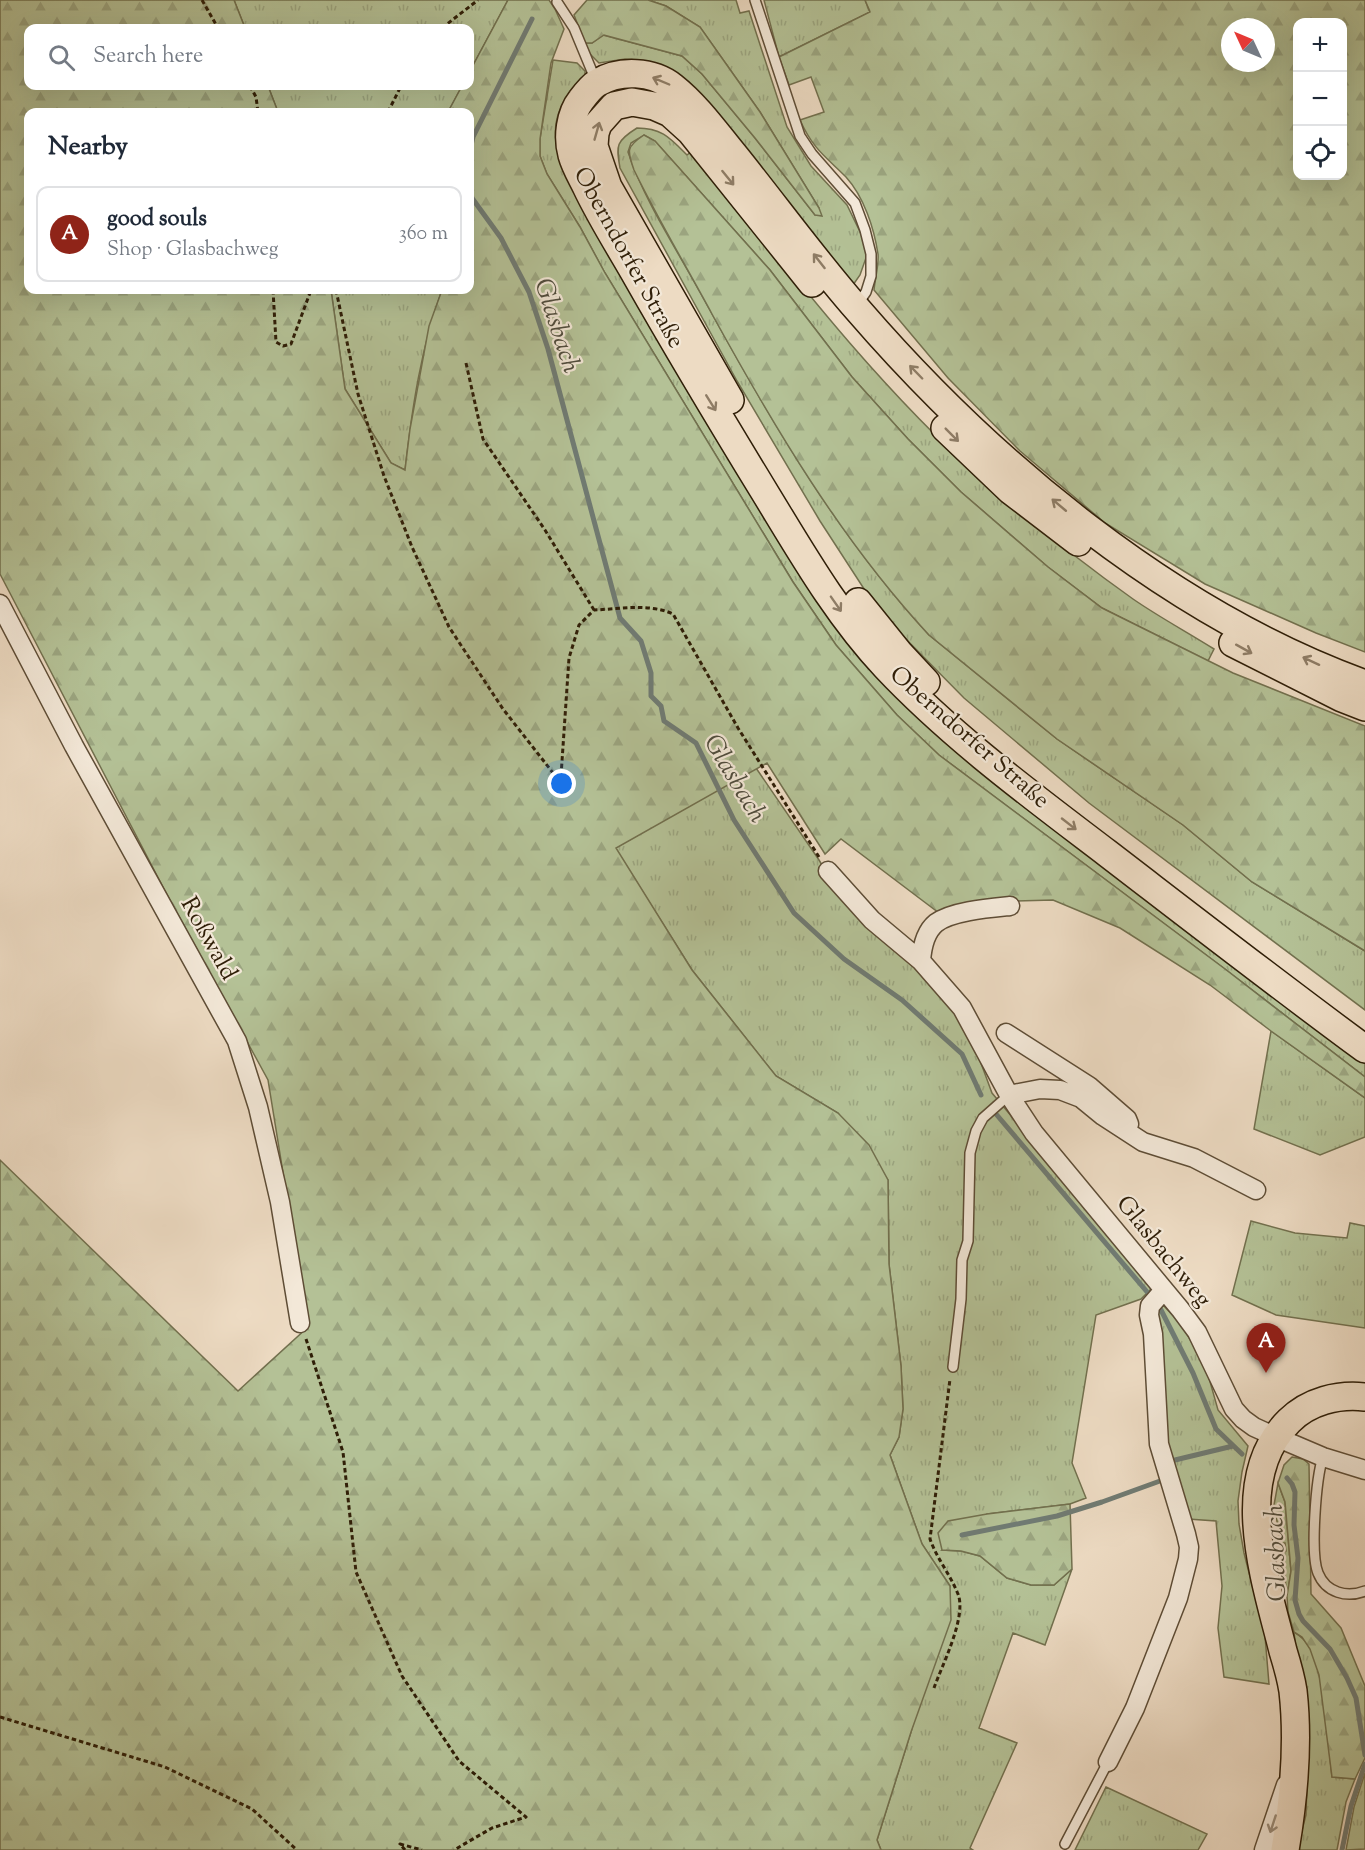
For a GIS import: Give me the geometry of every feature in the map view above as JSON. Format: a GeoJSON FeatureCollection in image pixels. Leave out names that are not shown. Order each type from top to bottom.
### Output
{"type":"FeatureCollection","features":[{"type":"Feature","properties":{"kind":"main road"},"geometry":{"type":"LineString","coordinates":[[597,83],[637,73],[671,85],[705,120],[855,307],[979,435],[1074,517],[1122,553],[1201,604],[1263,639],[1365,684]]}},
{"type":"Feature","properties":{"kind":"main road","name":"Oberndorfer Straße"},"geometry":{"type":"LineString","coordinates":[[597,83],[575,107],[569,138],[572,156],[592,199],[680,354],[784,523],[838,608],[865,642],[886,667],[956,734],[1071,826],[1365,1049]]}},
{"type":"Feature","properties":{"kind":"main road","name":"Oberndorfer Straße"},"geometry":{"type":"LineString","coordinates":[[1365,707],[1270,663],[1198,624],[1132,581],[1010,490],[947,430],[873,354],[691,132],[670,112],[632,102],[614,106],[598,124],[594,133],[594,146],[608,187],[714,373],[819,547],[853,596],[899,653],[932,688],[999,747],[1365,1029]]}},
{"type":"Feature","properties":{"kind":"main road"},"geometry":{"type":"LineString","coordinates":[[1285,1850],[1290,1821],[1297,1728],[1293,1688],[1261,1552],[1256,1510],[1257,1492],[1268,1452],[1276,1437],[1293,1417],[1307,1407],[1330,1399],[1365,1397]]}},
{"type":"Feature","properties":{"kind":"street","name":"Roßwald"},"geometry":{"type":"LineString","coordinates":[[0,604],[74,746],[237,1041],[258,1107],[280,1202],[300,1323]]}},
{"type":"Feature","properties":{"kind":"street","name":"Glasbachweg"},"geometry":{"type":"LineString","coordinates":[[828,871],[872,920],[921,961],[962,1008],[1009,1095],[1034,1133],[1197,1332],[1234,1409],[1254,1427],[1323,1457],[1365,1470]]}},
{"type":"Feature","properties":{"kind":"street"},"geometry":{"type":"LineString","coordinates":[[921,961],[922,946],[935,923],[973,911],[1010,906]]}},
{"type":"Feature","properties":{"kind":"street"},"geometry":{"type":"LineString","coordinates":[[1006,1033],[1089,1086],[1127,1119],[1129,1124],[1127,1131]]}},
{"type":"Feature","properties":{"kind":"street"},"geometry":{"type":"LineString","coordinates":[[1009,1095],[1040,1089],[1060,1090],[1081,1098],[1103,1116],[1143,1142],[1186,1155],[1256,1190]]}},
{"type":"Feature","properties":{"kind":"street"},"geometry":{"type":"LineString","coordinates":[[1108,1762],[1136,1708],[1171,1618],[1187,1569],[1189,1547],[1159,1444],[1153,1334],[1149,1315],[1150,1306],[1164,1290]]}},
{"type":"Feature","properties":{"kind":"street"},"geometry":{"type":"LineString","coordinates":[[1264,1850],[1296,1758]]}},
{"type":"Feature","properties":{"kind":"lane"},"geometry":{"type":"LineString","coordinates":[[755,0],[800,136],[812,154],[855,203],[865,230],[871,254],[871,276],[866,292],[855,307]]}},
{"type":"Feature","properties":{"kind":"lane"},"geometry":{"type":"LineString","coordinates":[[557,2],[574,28],[597,83]]}},
{"type":"Feature","properties":{"kind":"lane"},"geometry":{"type":"LineString","coordinates":[[952,1367],[961,1299],[963,1260],[968,1241],[970,1153],[976,1131],[983,1118],[1009,1095]]}},
{"type":"Feature","properties":{"kind":"lane"},"geometry":{"type":"LineString","coordinates":[[1323,1457],[1318,1471],[1316,1498],[1315,1558],[1318,1574],[1328,1587],[1342,1594],[1365,1591]]}},
{"type":"Feature","properties":{"kind":"lane"},"geometry":{"type":"LineString","coordinates":[[1065,1844],[1108,1762]]}},
{"type":"Feature","properties":{"kind":"path"},"geometry":{"type":"LineString","coordinates":[[202,0],[216,24]]}},
{"type":"Feature","properties":{"kind":"path"},"geometry":{"type":"LineString","coordinates":[[447,24],[478,0]]}},
{"type":"Feature","properties":{"kind":"path"},"geometry":{"type":"LineString","coordinates":[[252,90],[257,108]]}},
{"type":"Feature","properties":{"kind":"path"},"geometry":{"type":"LineString","coordinates":[[390,108],[399,90]]}},
{"type":"Feature","properties":{"kind":"path"},"geometry":{"type":"LineString","coordinates":[[273,294],[276,342],[282,346],[291,344],[310,294]]}},
{"type":"Feature","properties":{"kind":"path"},"geometry":{"type":"LineString","coordinates":[[337,294],[358,394],[384,476],[412,547],[449,627],[503,709],[557,778],[561,776],[569,658],[579,625],[594,610],[654,608],[673,614],[738,728],[828,871]]}},
{"type":"Feature","properties":{"kind":"path"},"geometry":{"type":"LineString","coordinates":[[466,363],[483,439],[545,530],[594,610]]}},
{"type":"Feature","properties":{"kind":"path"},"geometry":{"type":"LineString","coordinates":[[300,1323],[343,1452],[356,1572],[402,1676],[459,1761],[526,1817],[492,1828],[454,1850]]}},
{"type":"Feature","properties":{"kind":"path"},"geometry":{"type":"LineString","coordinates":[[934,1688],[960,1612],[958,1595],[935,1554],[930,1539],[952,1367]]}},
{"type":"Feature","properties":{"kind":"path"},"geometry":{"type":"LineString","coordinates":[[0,1717],[165,1767],[252,1809],[297,1850]]}},
{"type":"Feature","properties":{"kind":"path"},"geometry":{"type":"LineString","coordinates":[[405,1850],[400,1844],[422,1850]]}},
{"type":"Feature","properties":{"kind":"green space"},"geometry":{"type":"Polygon","coordinates":[[[0,0],[234,0],[243,24],[24,24],[24,90],[270,90],[276,108],[24,108],[24,294],[332,294],[345,389],[391,463],[405,470],[410,429],[429,326],[441,294],[474,294],[474,108],[450,108],[460,90],[474,90],[474,64],[508,0],[549,0],[564,29],[551,63],[540,139],[540,156],[547,174],[793,582],[836,645],[897,715],[939,755],[1365,1077],[1365,1098],[1210,985],[1120,928],[1053,900],[987,902],[939,913],[841,839],[825,854],[767,763],[616,848],[692,970],[776,1076],[838,1113],[869,1145],[888,1180],[889,1264],[901,1366],[903,1409],[899,1437],[890,1455],[922,1544],[950,1586],[951,1620],[911,1732],[877,1840],[881,1850],[0,1850],[0,1160],[238,1391],[308,1327],[268,1080],[164,889],[0,574],[0,0]]]}},
{"type":"Feature","properties":{"kind":"green space"},"geometry":{"type":"Polygon","coordinates":[[[234,0],[508,0],[474,64],[474,24],[243,24],[234,0]]]}},
{"type":"Feature","properties":{"kind":"green space"},"geometry":{"type":"Polygon","coordinates":[[[587,0],[648,0],[666,6],[700,27],[760,112],[822,216],[815,215],[702,74],[682,56],[604,35],[592,43],[585,43],[574,15],[587,0]]]}},
{"type":"Feature","properties":{"kind":"green space"},"geometry":{"type":"Polygon","coordinates":[[[648,0],[736,0],[740,13],[749,11],[787,127],[811,166],[847,205],[862,236],[867,255],[860,275],[853,285],[665,68],[647,61],[625,59],[599,63],[588,52],[585,43],[592,43],[603,35],[682,56],[702,74],[815,215],[819,208],[760,112],[700,27],[666,6],[648,0]]]}},
{"type":"Feature","properties":{"kind":"green space"},"geometry":{"type":"Polygon","coordinates":[[[764,0],[865,0],[870,12],[779,57],[764,0]]]}},
{"type":"Feature","properties":{"kind":"green space"},"geometry":{"type":"Polygon","coordinates":[[[865,0],[1365,0],[1365,652],[1205,584],[1105,523],[1020,451],[948,378],[874,290],[878,254],[867,213],[852,185],[815,145],[800,120],[824,112],[811,77],[789,85],[779,57],[870,12],[865,0]]]}},
{"type":"Feature","properties":{"kind":"green space"},"geometry":{"type":"Polygon","coordinates":[[[553,60],[577,63],[585,71],[585,78],[569,95],[559,112],[555,133],[559,156],[852,639],[1344,1049],[1365,1064],[1365,1077],[939,755],[897,715],[836,645],[793,582],[547,174],[540,156],[540,139],[553,60]]]}},
{"type":"Feature","properties":{"kind":"green space"},"geometry":{"type":"Polygon","coordinates":[[[270,90],[460,90],[450,108],[276,108],[270,90]]]}},
{"type":"Feature","properties":{"kind":"green space"},"geometry":{"type":"Polygon","coordinates":[[[637,128],[646,128],[665,135],[687,155],[693,150],[796,279],[868,364],[905,404],[984,481],[1057,542],[1133,599],[1214,649],[1208,661],[1102,608],[1048,567],[961,492],[908,439],[852,377],[770,270],[655,141],[644,135],[631,143],[628,152],[652,207],[751,384],[833,514],[895,596],[929,635],[1057,739],[1183,825],[1252,882],[1365,951],[1365,1010],[1089,803],[964,698],[900,633],[868,595],[820,521],[737,381],[620,168],[619,144],[625,136],[637,128]]]}},
{"type":"Feature","properties":{"kind":"green space"},"geometry":{"type":"Polygon","coordinates":[[[644,135],[655,141],[770,270],[852,377],[908,439],[961,492],[1048,567],[1102,608],[1233,673],[1365,726],[1365,951],[1252,882],[1183,825],[1057,739],[929,635],[897,599],[838,521],[785,440],[662,224],[630,158],[631,146],[644,135]]]}},
{"type":"Feature","properties":{"kind":"green space"},"geometry":{"type":"Polygon","coordinates":[[[332,294],[441,294],[428,334],[418,378],[405,470],[391,463],[345,389],[332,294]]]}},
{"type":"Feature","properties":{"kind":"green space"},"geometry":{"type":"Polygon","coordinates":[[[756,768],[819,860],[839,894],[925,977],[949,1005],[971,1036],[992,1093],[1154,1286],[1141,1299],[1096,1315],[1072,1463],[1086,1498],[1070,1504],[987,1514],[942,1550],[961,1551],[980,1556],[1007,1578],[1031,1585],[1054,1585],[1072,1569],[1045,1645],[1013,1633],[979,1728],[1017,1743],[970,1848],[973,1850],[881,1850],[877,1840],[911,1732],[950,1586],[922,1544],[890,1455],[899,1437],[903,1409],[901,1366],[889,1264],[888,1180],[838,1113],[776,1076],[692,970],[615,848],[756,768]]]}},
{"type":"Feature","properties":{"kind":"green space"},"geometry":{"type":"Polygon","coordinates":[[[1271,1031],[1365,1098],[1365,1137],[1320,1155],[1254,1129],[1271,1031]]]}},
{"type":"Feature","properties":{"kind":"green space"},"geometry":{"type":"Polygon","coordinates":[[[1251,1221],[1295,1233],[1347,1238],[1350,1223],[1365,1226],[1365,1328],[1276,1315],[1232,1295],[1251,1221]]]}},
{"type":"Feature","properties":{"kind":"green space"},"geometry":{"type":"Polygon","coordinates":[[[1163,1305],[1181,1324],[1197,1351],[1209,1378],[1218,1410],[1248,1446],[1238,1501],[1239,1524],[1265,1636],[1269,1684],[1224,1677],[1218,1628],[1222,1586],[1216,1521],[1188,1519],[1164,1444],[1155,1317],[1163,1305]]]}},
{"type":"Feature","properties":{"kind":"green space"},"geometry":{"type":"Polygon","coordinates":[[[1292,1457],[1303,1459],[1309,1464],[1311,1594],[1341,1628],[1365,1686],[1365,1758],[1355,1779],[1332,1777],[1319,1675],[1310,1649],[1302,1637],[1294,1632],[1288,1612],[1287,1596],[1291,1571],[1285,1502],[1278,1483],[1284,1465],[1292,1457]]]}},
{"type":"Feature","properties":{"kind":"green space"},"geometry":{"type":"Polygon","coordinates":[[[1278,1483],[1285,1502],[1291,1571],[1287,1596],[1282,1553],[1286,1551],[1285,1543],[1281,1543],[1274,1505],[1278,1483]]]}},
{"type":"Feature","properties":{"kind":"green space"},"geometry":{"type":"Polygon","coordinates":[[[1070,1504],[1072,1569],[1054,1585],[1031,1585],[1007,1578],[980,1556],[961,1551],[942,1550],[938,1533],[948,1521],[1070,1504]]]}},
{"type":"Feature","properties":{"kind":"green space"},"geometry":{"type":"Polygon","coordinates":[[[1294,1632],[1310,1648],[1315,1660],[1325,1711],[1332,1777],[1355,1779],[1346,1802],[1337,1850],[1297,1850],[1306,1815],[1308,1754],[1294,1632]]]}},
{"type":"Feature","properties":{"kind":"green space"},"geometry":{"type":"Polygon","coordinates":[[[1365,1773],[1365,1849],[1346,1850],[1354,1807],[1365,1773]]]}},
{"type":"Feature","properties":{"kind":"green space"},"geometry":{"type":"Polygon","coordinates":[[[1106,1787],[1207,1834],[1198,1850],[1075,1850],[1106,1787]]]}},
{"type":"Feature","properties":{"kind":"waterway","name":"Glasbach"},"geometry":{"type":"LineString","coordinates":[[474,135],[532,19]]}},
{"type":"Feature","properties":{"kind":"waterway","name":"Glasbach"},"geometry":{"type":"LineString","coordinates":[[474,201],[501,238],[529,292],[548,349],[620,618],[641,641],[651,673],[651,696],[661,706],[664,721],[696,743],[734,820],[794,913],[844,959],[902,1000],[962,1054],[981,1095]]}},
{"type":"Feature","properties":{"kind":"waterway","name":"Glasbach"},"geometry":{"type":"LineString","coordinates":[[996,1114],[1148,1293]]}},
{"type":"Feature","properties":{"kind":"waterway","name":"Glasbach"},"geometry":{"type":"LineString","coordinates":[[1161,1310],[1193,1373],[1216,1429],[1242,1454]]}},
{"type":"Feature","properties":{"kind":"waterway"},"geometry":{"type":"LineString","coordinates":[[1175,1460],[1233,1446]]}},
{"type":"Feature","properties":{"kind":"waterway","name":"Glasbach"},"geometry":{"type":"LineString","coordinates":[[1287,1478],[1295,1492],[1294,1525],[1298,1558],[1295,1600],[1303,1621],[1330,1649],[1347,1678],[1356,1698],[1365,1755]]}},
{"type":"Feature","properties":{"kind":"waterway"},"geometry":{"type":"LineString","coordinates":[[962,1535],[1057,1516],[1160,1481]]}},
{"type":"Feature","properties":{"kind":"waterway","name":"Glasbach"},"geometry":{"type":"LineString","coordinates":[[1342,1850],[1351,1806],[1365,1764]]}},
{"type":"Feature","properties":{"kind":"place","name":"good souls"},"geometry":{"type":"Point","coordinates":[1266,1373]}}]}
